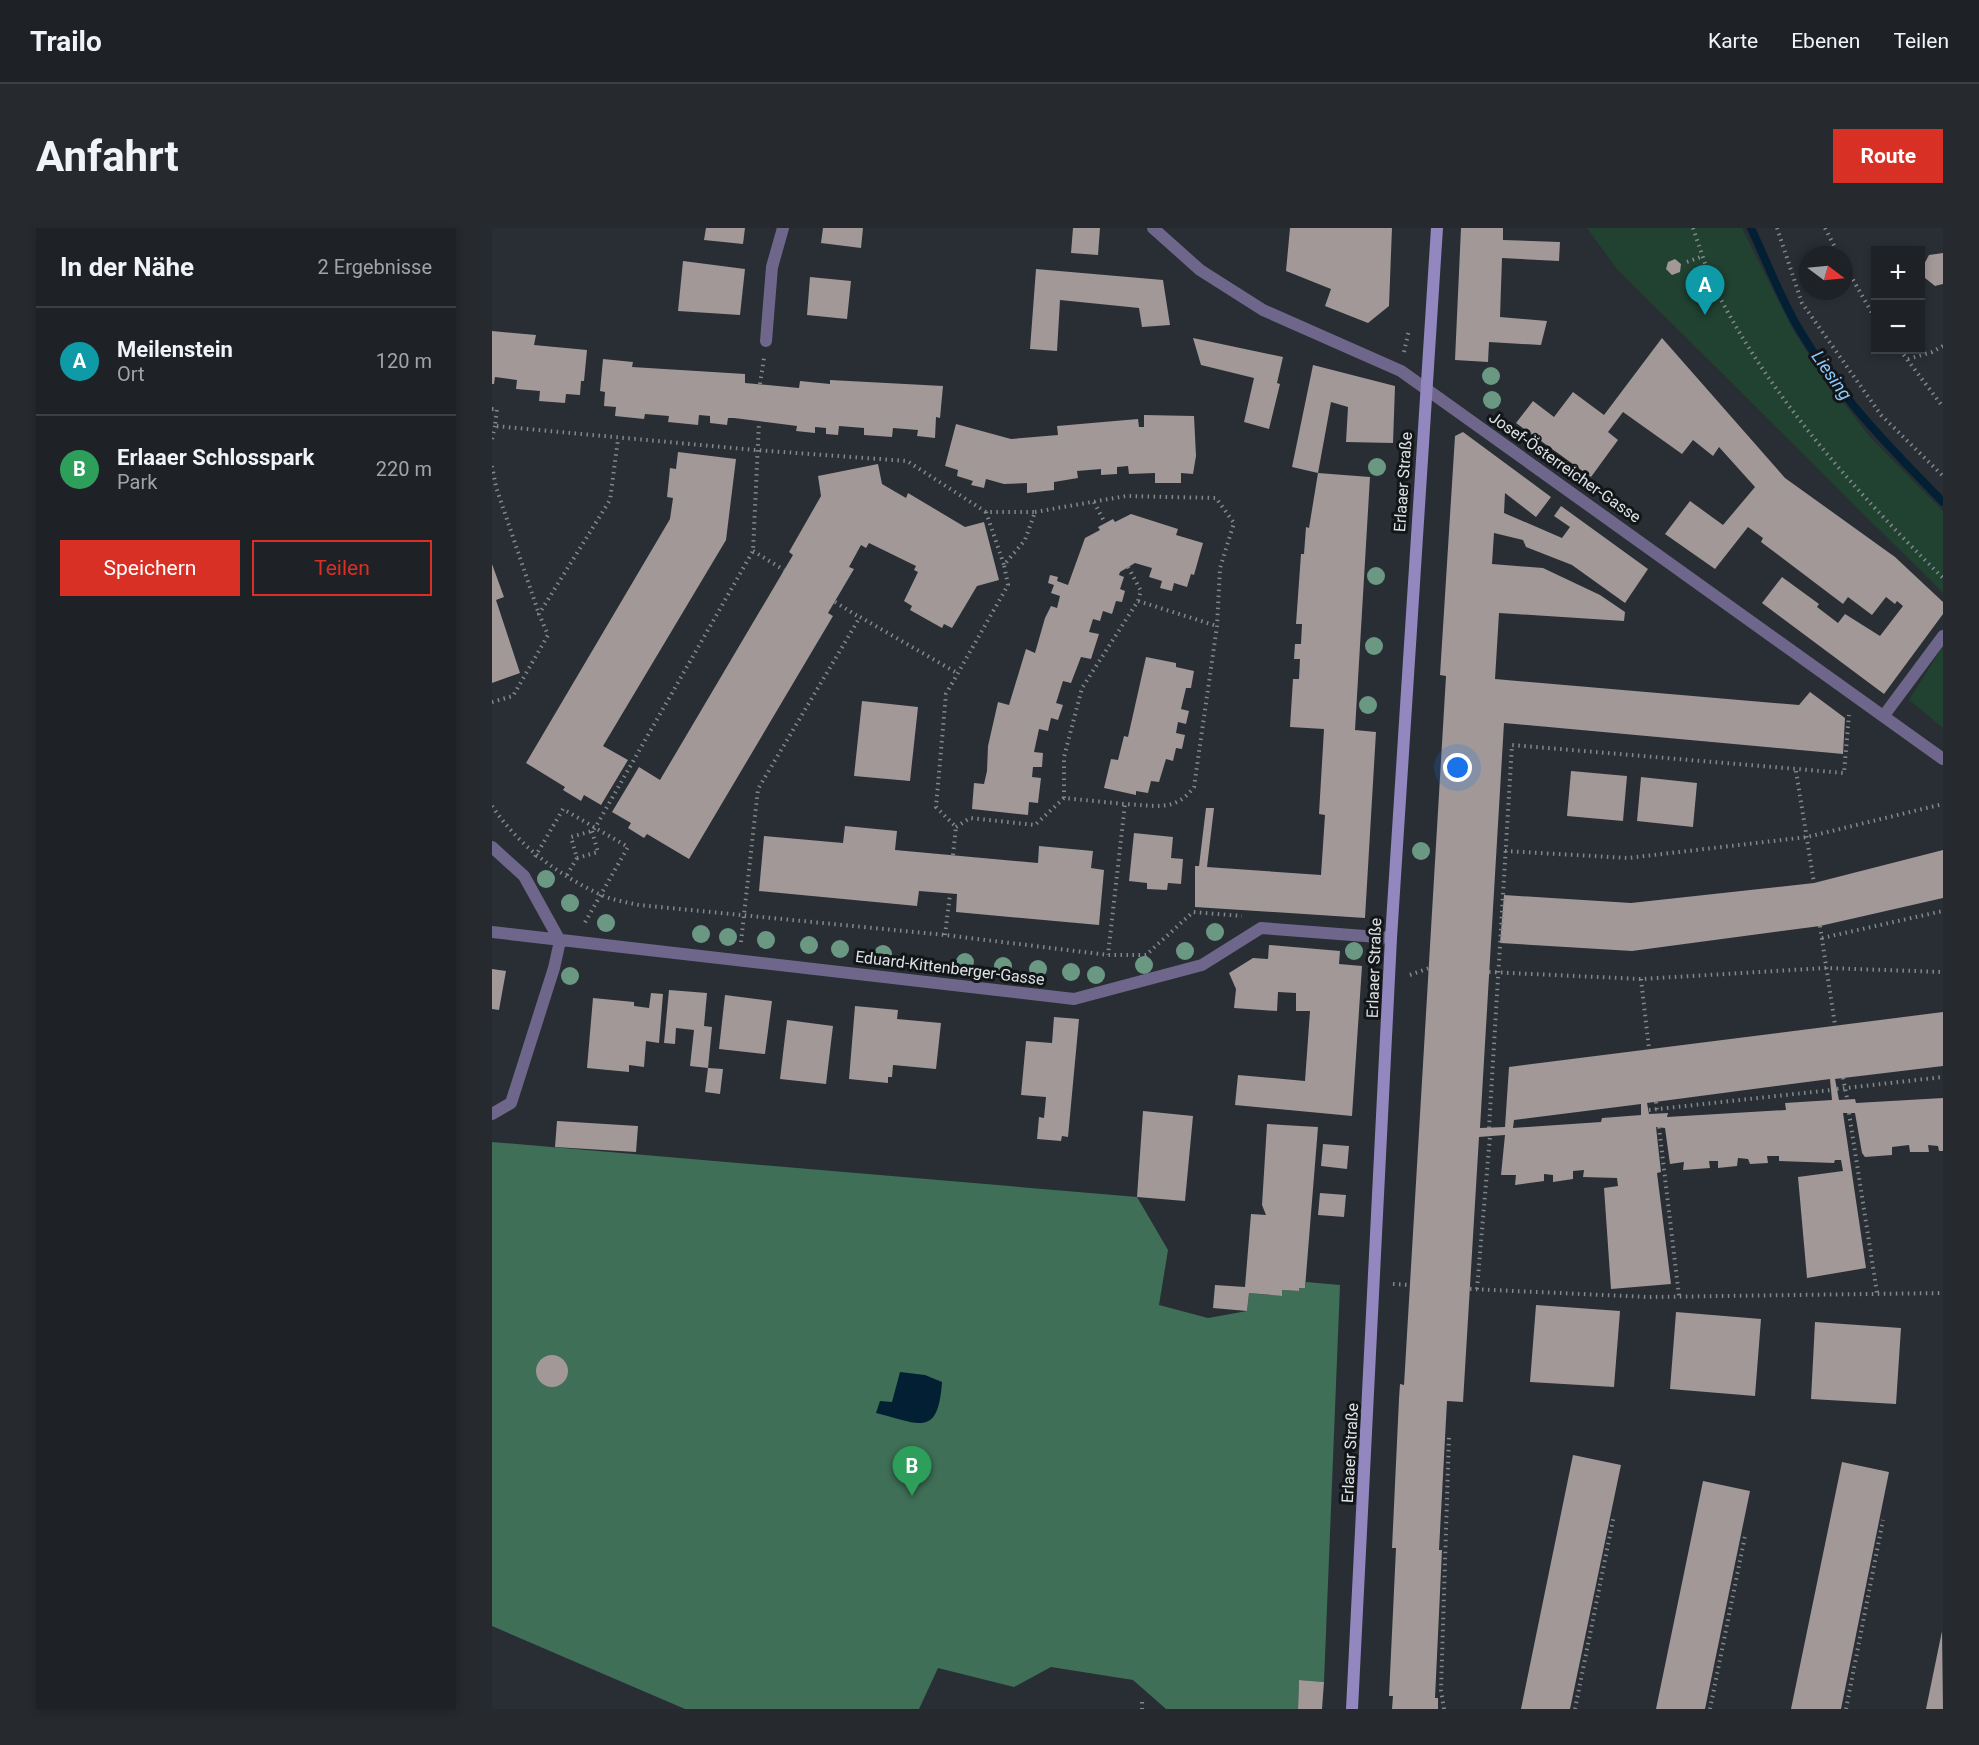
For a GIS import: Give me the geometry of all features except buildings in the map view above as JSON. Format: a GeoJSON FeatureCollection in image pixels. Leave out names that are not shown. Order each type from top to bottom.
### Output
{"type":"FeatureCollection","features":[{"type":"Feature","properties":{"kind":"main road","name":"Erlaaer Straße"},"geometry":{"type":"LineString","coordinates":[[1352,1709],[1391,938],[1437,228]]}},
{"type":"Feature","properties":{"kind":"street"},"geometry":{"type":"LineString","coordinates":[[766,341],[772,267],[783,228]]}},
{"type":"Feature","properties":{"kind":"street","name":"Josef-Österreicher-Gasse"},"geometry":{"type":"LineString","coordinates":[[1153,228],[1200,270],[1263,310],[1401,371],[1426,387],[1884,714],[1943,759]]}},
{"type":"Feature","properties":{"kind":"street"},"geometry":{"type":"LineString","coordinates":[[1884,714],[1943,636]]}},
{"type":"Feature","properties":{"kind":"street"},"geometry":{"type":"LineString","coordinates":[[492,847],[524,876],[560,941],[554,968],[511,1103],[492,1114]]}},
{"type":"Feature","properties":{"kind":"street"},"geometry":{"type":"LineString","coordinates":[[1261,928],[1391,938]]}},
{"type":"Feature","properties":{"kind":"street","name":"Eduard-Kittenberger-Gasse"},"geometry":{"type":"LineString","coordinates":[[492,932],[1074,999],[1202,965],[1261,928]]}},
{"type":"Feature","properties":{"kind":"path"},"geometry":{"type":"LineString","coordinates":[[1693,228],[1718,294],[1756,362],[1868,501],[1943,578]]}},
{"type":"Feature","properties":{"kind":"path"},"geometry":{"type":"LineString","coordinates":[[1777,228],[1802,303],[1881,415],[1943,476]]}},
{"type":"Feature","properties":{"kind":"path"},"geometry":{"type":"LineString","coordinates":[[1825,228],[1834,246]]}},
{"type":"Feature","properties":{"kind":"path"},"geometry":{"type":"LineString","coordinates":[[1687,262],[1703,256]]}},
{"type":"Feature","properties":{"kind":"path"},"geometry":{"type":"LineString","coordinates":[[1853,280],[1871,313]]}},
{"type":"Feature","properties":{"kind":"path"},"geometry":{"type":"LineString","coordinates":[[1908,359],[1943,346]]}},
{"type":"Feature","properties":{"kind":"path"},"geometry":{"type":"LineString","coordinates":[[1904,354],[1943,407]]}},
{"type":"Feature","properties":{"kind":"path"},"geometry":{"type":"LineString","coordinates":[[492,409],[497,409],[492,439]]}},
{"type":"Feature","properties":{"kind":"path"},"geometry":{"type":"LineString","coordinates":[[567,875],[577,858],[598,852],[594,830],[753,552],[755,450],[759,422]]}},
{"type":"Feature","properties":{"kind":"path"},"geometry":{"type":"LineString","coordinates":[[495,426],[618,439],[907,461],[986,512],[1035,512],[1126,496],[1216,498],[1234,523],[1220,568],[1217,626],[1194,787],[1185,799],[1174,805],[1125,804],[1064,798]]}},
{"type":"Feature","properties":{"kind":"path"},"geometry":{"type":"LineString","coordinates":[[540,614],[610,500],[618,439]]}},
{"type":"Feature","properties":{"kind":"path"},"geometry":{"type":"LineString","coordinates":[[492,466],[496,487],[548,635],[513,696],[492,702]]}},
{"type":"Feature","properties":{"kind":"path"},"geometry":{"type":"LineString","coordinates":[[1094,502],[1105,523]]}},
{"type":"Feature","properties":{"kind":"path"},"geometry":{"type":"LineString","coordinates":[[956,827],[936,807],[946,694],[1008,585],[1004,565],[986,512]]}},
{"type":"Feature","properties":{"kind":"path"},"geometry":{"type":"LineString","coordinates":[[1004,565],[1025,540],[1035,512]]}},
{"type":"Feature","properties":{"kind":"path"},"geometry":{"type":"LineString","coordinates":[[753,552],[784,570]]}},
{"type":"Feature","properties":{"kind":"path"},"geometry":{"type":"LineString","coordinates":[[956,827],[970,818],[1035,825],[1064,798],[1064,757],[1082,688],[1138,601],[1141,591],[1128,567]]}},
{"type":"Feature","properties":{"kind":"path"},"geometry":{"type":"LineString","coordinates":[[1138,601],[1217,626]]}},
{"type":"Feature","properties":{"kind":"path"},"geometry":{"type":"LineString","coordinates":[[835,602],[957,673]]}},
{"type":"Feature","properties":{"kind":"path"},"geometry":{"type":"LineString","coordinates":[[739,961],[758,789],[860,617]]}},
{"type":"Feature","properties":{"kind":"path"},"geometry":{"type":"LineString","coordinates":[[1489,1128],[1496,972],[1512,745],[1796,771],[1844,773],[1851,691]]}},
{"type":"Feature","properties":{"kind":"path"},"geometry":{"type":"LineString","coordinates":[[1796,771],[1814,883]]}},
{"type":"Feature","properties":{"kind":"path"},"geometry":{"type":"LineString","coordinates":[[1108,955],[1125,804]]}},
{"type":"Feature","properties":{"kind":"path"},"geometry":{"type":"LineString","coordinates":[[1504,851],[1628,858],[1807,837],[1943,804]]}},
{"type":"Feature","properties":{"kind":"path"},"geometry":{"type":"LineString","coordinates":[[492,806],[503,823],[536,856],[600,895],[639,905],[945,935],[1108,955],[1146,956],[1192,912],[1253,917],[1261,928]]}},
{"type":"Feature","properties":{"kind":"path"},"geometry":{"type":"LineString","coordinates":[[524,876],[563,809],[594,830],[628,847],[573,943]]}},
{"type":"Feature","properties":{"kind":"path"},"geometry":{"type":"LineString","coordinates":[[953,855],[956,827]]}},
{"type":"Feature","properties":{"kind":"path"},"geometry":{"type":"LineString","coordinates":[[577,858],[571,837],[594,830]]}},
{"type":"Feature","properties":{"kind":"path"},"geometry":{"type":"LineString","coordinates":[[945,935],[950,894]]}},
{"type":"Feature","properties":{"kind":"path"},"geometry":{"type":"LineString","coordinates":[[1822,938],[1943,911]]}},
{"type":"Feature","properties":{"kind":"path"},"geometry":{"type":"LineString","coordinates":[[1820,926],[1836,1025]]}},
{"type":"Feature","properties":{"kind":"path"},"geometry":{"type":"LineString","coordinates":[[1489,972],[1641,979],[1826,968],[1943,972]]}},
{"type":"Feature","properties":{"kind":"path"},"geometry":{"type":"LineString","coordinates":[[1641,979],[1650,1049]]}},
{"type":"Feature","properties":{"kind":"path"},"geometry":{"type":"LineString","coordinates":[[1837,1089],[1943,1077]]}},
{"type":"Feature","properties":{"kind":"path"},"geometry":{"type":"LineString","coordinates":[[1844,1078],[1847,1098]]}},
{"type":"Feature","properties":{"kind":"path"},"geometry":{"type":"LineString","coordinates":[[1648,1110],[1657,1111],[1831,1090]]}},
{"type":"Feature","properties":{"kind":"path"},"geometry":{"type":"LineString","coordinates":[[1656,1102],[1657,1111]]}},
{"type":"Feature","properties":{"kind":"path"},"geometry":{"type":"LineString","coordinates":[[1849,1113],[1877,1293]]}},
{"type":"Feature","properties":{"kind":"path"},"geometry":{"type":"LineString","coordinates":[[1659,1127],[1679,1296]]}},
{"type":"Feature","properties":{"kind":"path"},"geometry":{"type":"LineString","coordinates":[[1477,1289],[1490,1136]]}},
{"type":"Feature","properties":{"kind":"path"},"geometry":{"type":"LineString","coordinates":[[1470,1289],[1679,1296],[1943,1293]]}},
{"type":"Feature","properties":{"kind":"path"},"geometry":{"type":"LineString","coordinates":[[1444,1709],[1441,1690],[1449,1435]]}},
{"type":"Feature","properties":{"kind":"path"},"geometry":{"type":"LineString","coordinates":[[1575,1709],[1614,1515]]}},
{"type":"Feature","properties":{"kind":"path"},"geometry":{"type":"LineString","coordinates":[[1846,1709],[1883,1520]]}},
{"type":"Feature","properties":{"kind":"path"},"geometry":{"type":"LineString","coordinates":[[1710,1709],[1745,1536]]}},
{"type":"Feature","properties":{"kind":"path"},"geometry":{"type":"LineString","coordinates":[[1142,1702],[1142,1709]]}},
{"type":"Feature","properties":{"kind":"green space"},"geometry":{"type":"Polygon","coordinates":[[[1587,228],[1742,228],[1791,326],[1819,371],[1870,437],[1943,511],[1943,593],[1616,268],[1587,228]]]}},
{"type":"Feature","properties":{"kind":"green space"},"geometry":{"type":"Polygon","coordinates":[[[1943,646],[1943,728],[1909,700],[1943,646]]]}},
{"type":"Feature","properties":{"kind":"green space"},"geometry":{"type":"Polygon","coordinates":[[[492,1142],[1137,1197],[1168,1250],[1159,1305],[1208,1318],[1247,1311],[1249,1293],[1281,1296],[1282,1290],[1298,1291],[1299,1288],[1305,1288],[1306,1282],[1340,1285],[1324,1682],[1299,1680],[1298,1709],[1166,1709],[1133,1680],[1051,1667],[1014,1687],[938,1668],[919,1709],[685,1709],[492,1626],[492,1142]]]}},
{"type":"Feature","properties":{"kind":"water"},"geometry":{"type":"Polygon","coordinates":[[[900,1372],[925,1375],[942,1382],[936,1412],[924,1423],[904,1421],[876,1413],[880,1401],[892,1402],[900,1372]]]}},
{"type":"Feature","properties":{"kind":"waterway","name":"Liesing"},"geometry":{"type":"LineString","coordinates":[[1751,228],[1778,289],[1811,349],[1845,396],[1943,502]]}},
{"type":"Feature","properties":{"kind":"place","name":"Meilenstein"},"geometry":{"type":"Point","coordinates":[1705,315]}},
{"type":"Feature","properties":{"kind":"place","name":"Erlaaer Schlosspark"},"geometry":{"type":"Point","coordinates":[912,1496]}}]}
